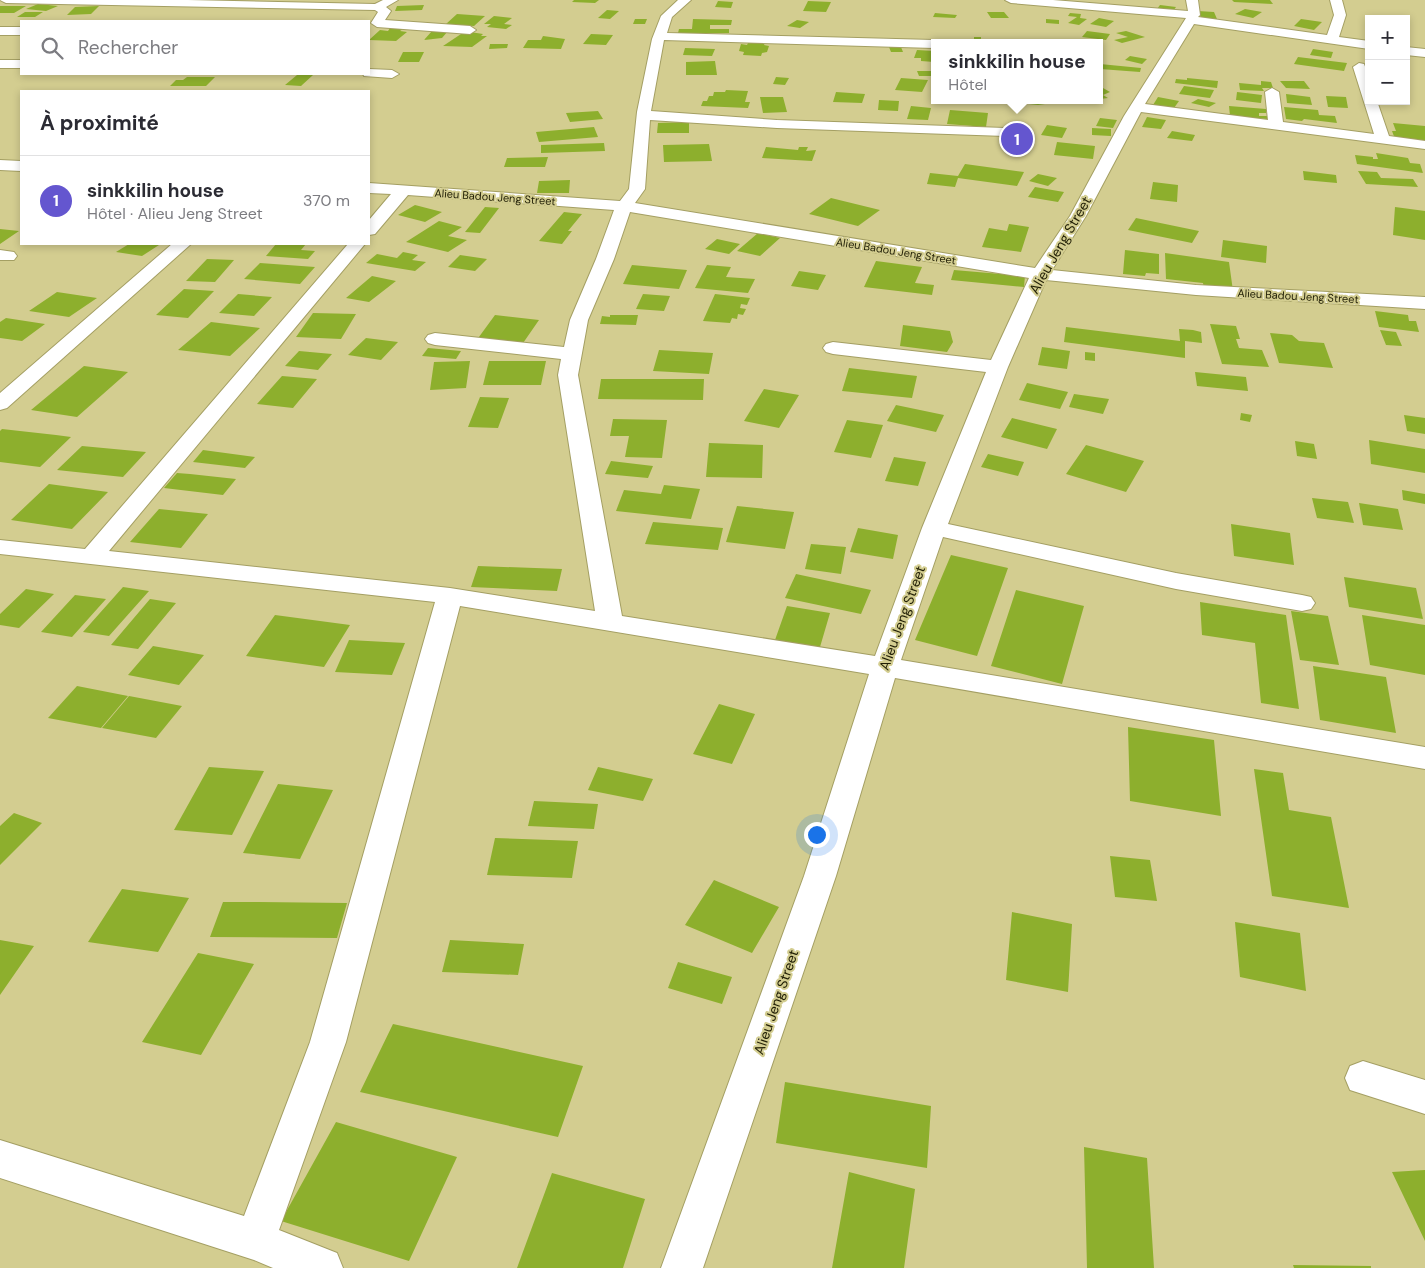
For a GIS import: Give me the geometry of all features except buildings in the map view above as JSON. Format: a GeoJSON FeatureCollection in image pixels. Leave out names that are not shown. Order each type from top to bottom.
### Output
{"type":"FeatureCollection","features":[{"type":"Feature","properties":{"kind":"street"},"geometry":{"type":"LineString","coordinates":[[6,0],[377,7],[385,11],[377,23],[470,30]]}},
{"type":"Feature","properties":{"kind":"street"},"geometry":{"type":"LineString","coordinates":[[377,7],[392,0]]}},
{"type":"Feature","properties":{"kind":"street"},"geometry":{"type":"LineString","coordinates":[[610,623],[568,375],[579,320],[605,259],[624,206],[638,189],[644,115],[659,36],[668,16],[685,0]]}},
{"type":"Feature","properties":{"kind":"street"},"geometry":{"type":"LineString","coordinates":[[1011,0],[1192,12],[1332,40],[1365,44]]}},
{"type":"Feature","properties":{"kind":"street"},"geometry":{"type":"LineString","coordinates":[[1332,40],[1340,15],[1336,0]]}},
{"type":"Feature","properties":{"kind":"street"},"geometry":{"type":"LineString","coordinates":[[207,17],[254,5]]}},
{"type":"Feature","properties":{"kind":"street","name":"Alieu Jeng Street"},"geometry":{"type":"LineString","coordinates":[[682,1268],[820,876],[884,667],[934,528],[998,367],[1040,274],[1078,216],[1192,12]]}},
{"type":"Feature","properties":{"kind":"street"},"geometry":{"type":"LineString","coordinates":[[0,31],[20,31]]}},
{"type":"Feature","properties":{"kind":"street"},"geometry":{"type":"LineString","coordinates":[[659,36],[931,44]]}},
{"type":"Feature","properties":{"kind":"street"},"geometry":{"type":"LineString","coordinates":[[1410,51],[1425,53]]}},
{"type":"Feature","properties":{"kind":"street"},"geometry":{"type":"LineString","coordinates":[[0,64],[20,64]]}},
{"type":"Feature","properties":{"kind":"street"},"geometry":{"type":"LineString","coordinates":[[1359,67],[1365,87]]}},
{"type":"Feature","properties":{"kind":"street"},"geometry":{"type":"LineString","coordinates":[[370,73],[392,74]]}},
{"type":"Feature","properties":{"kind":"street"},"geometry":{"type":"LineString","coordinates":[[1272,92],[1276,126]]}},
{"type":"Feature","properties":{"kind":"street"},"geometry":{"type":"LineString","coordinates":[[1371,105],[1384,140]]}},
{"type":"Feature","properties":{"kind":"street"},"geometry":{"type":"LineString","coordinates":[[1138,106],[1425,145]]}},
{"type":"Feature","properties":{"kind":"street"},"geometry":{"type":"LineString","coordinates":[[644,115],[777,124],[1005,132]]}},
{"type":"Feature","properties":{"kind":"street","name":"Alieu Badou Jeng Street"},"geometry":{"type":"LineString","coordinates":[[370,188],[624,206],[1040,274],[1196,290],[1425,303]]}},
{"type":"Feature","properties":{"kind":"street"},"geometry":{"type":"LineString","coordinates":[[370,229],[403,190]]}},
{"type":"Feature","properties":{"kind":"street"},"geometry":{"type":"LineString","coordinates":[[0,404],[181,245]]}},
{"type":"Feature","properties":{"kind":"street"},"geometry":{"type":"LineString","coordinates":[[91,557],[356,245]]}},
{"type":"Feature","properties":{"kind":"street"},"geometry":{"type":"LineString","coordinates":[[436,339],[572,354]]}},
{"type":"Feature","properties":{"kind":"street"},"geometry":{"type":"LineString","coordinates":[[833,348],[998,367]]}},
{"type":"Feature","properties":{"kind":"street"},"geometry":{"type":"LineString","coordinates":[[934,528],[1176,581],[1302,603]]}},
{"type":"Feature","properties":{"kind":"street"},"geometry":{"type":"LineString","coordinates":[[0,547],[450,596],[1425,758]]}},
{"type":"Feature","properties":{"kind":"street"},"geometry":{"type":"LineString","coordinates":[[255,1240],[328,1042],[450,596]]}},
{"type":"Feature","properties":{"kind":"street"},"geometry":{"type":"LineString","coordinates":[[1363,1078],[1425,1097]]}},
{"type":"Feature","properties":{"kind":"street"},"geometry":{"type":"LineString","coordinates":[[0,1159],[255,1240],[322,1268]]}},
{"type":"Feature","properties":{"kind":"place","name":"sinkkilin house"},"geometry":{"type":"Point","coordinates":[1017,139]}}]}
